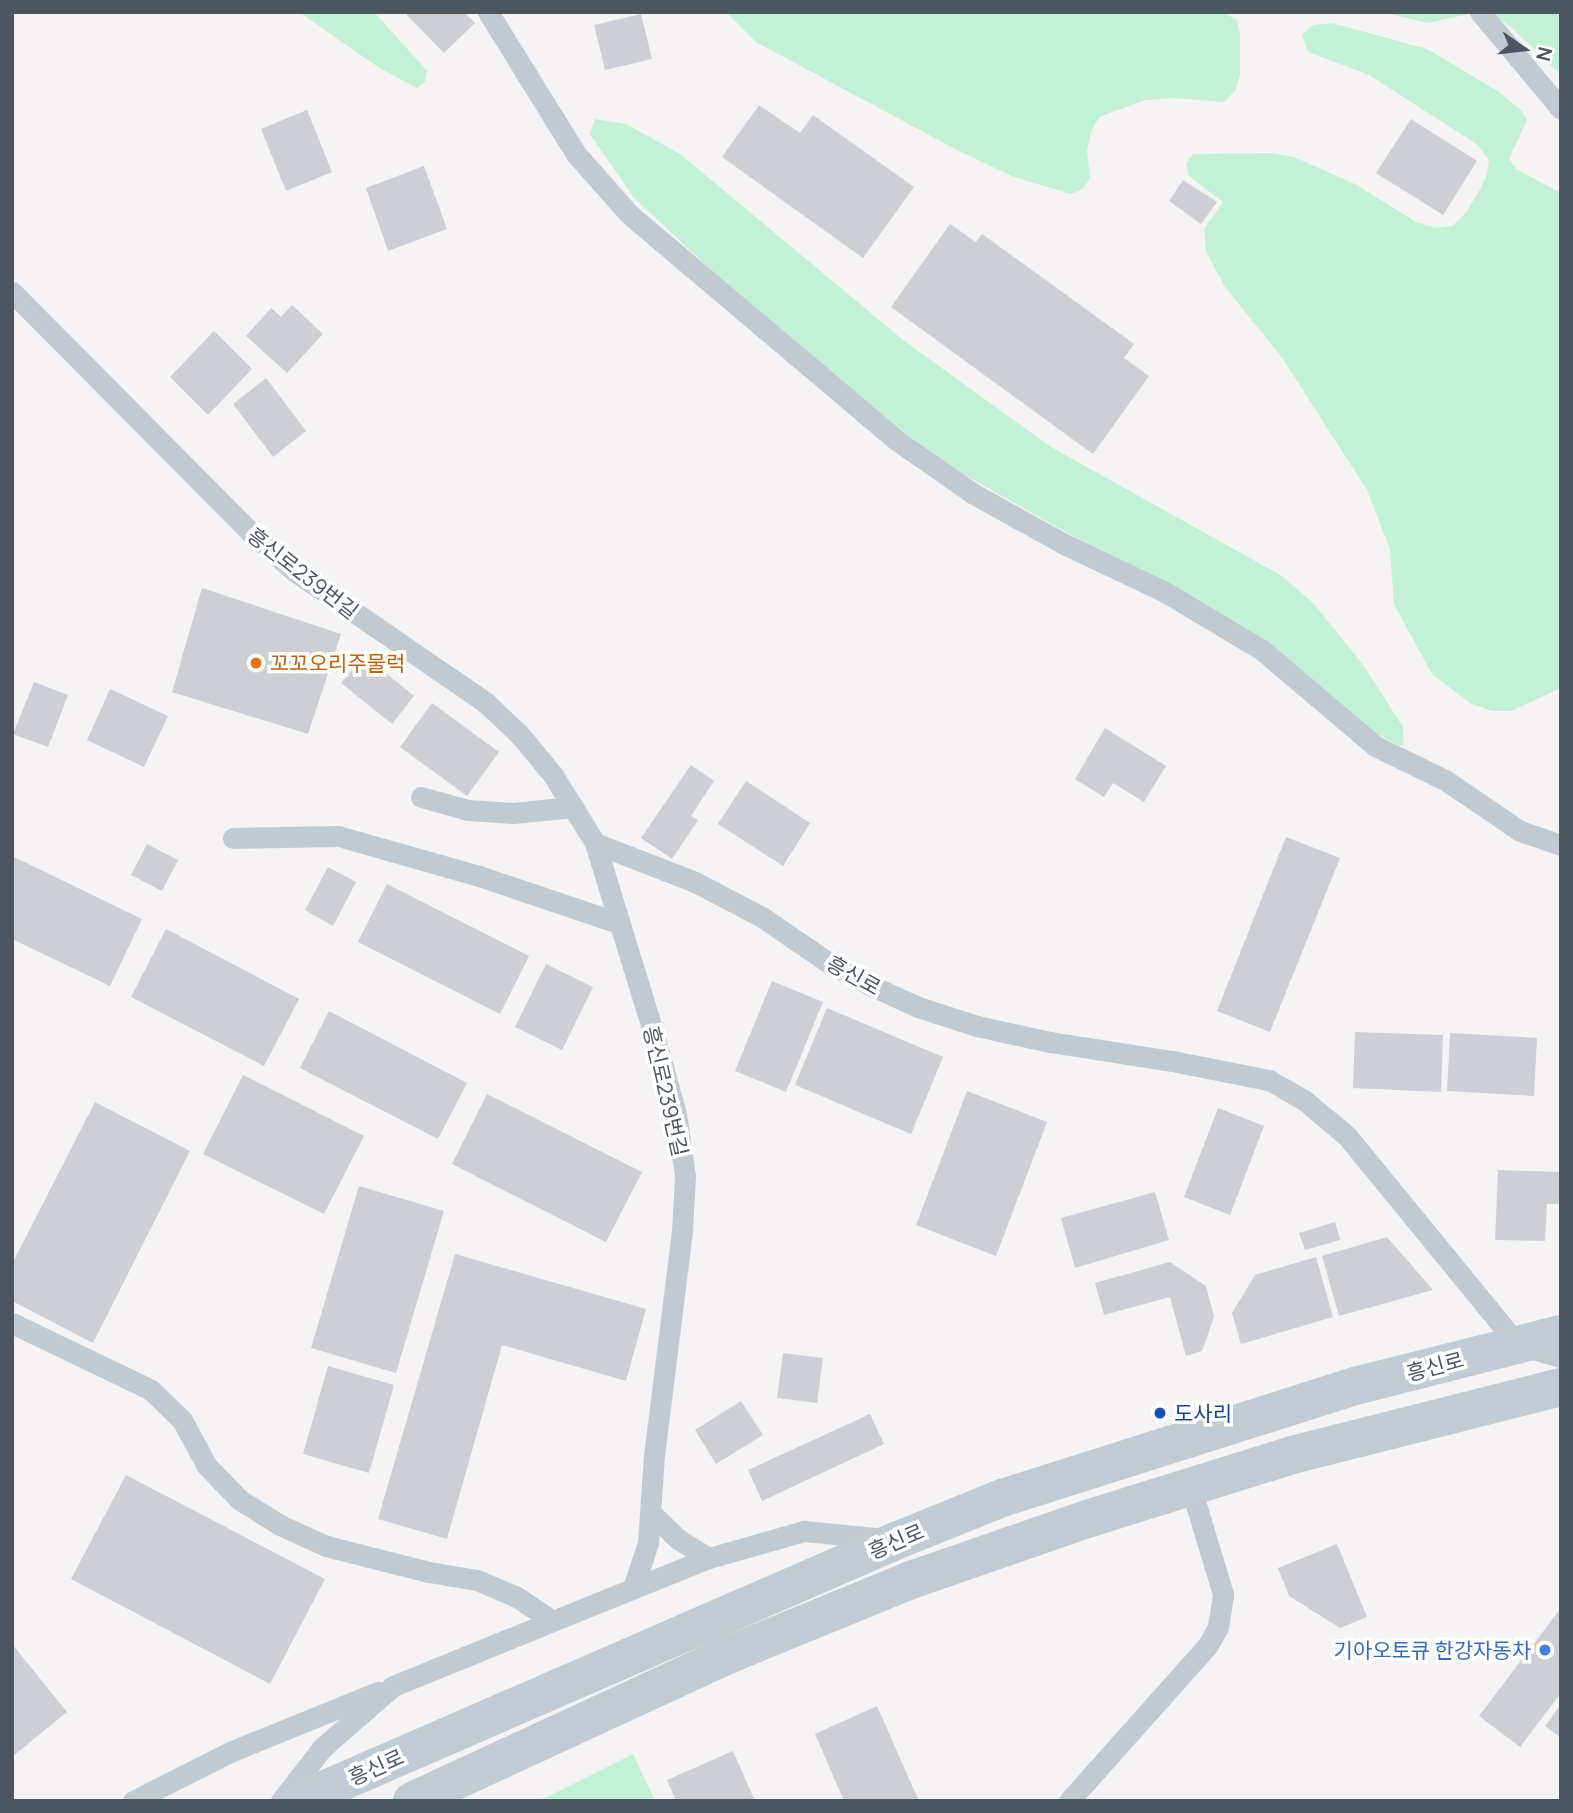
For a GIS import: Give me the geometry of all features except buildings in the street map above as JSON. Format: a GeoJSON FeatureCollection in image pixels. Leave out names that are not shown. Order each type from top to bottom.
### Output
{"type":"FeatureCollection","features":[{"type":"Feature","properties":{"kind":"main road","name":"흥신로"},"geometry":{"type":"LineString","coordinates":[[298,1801],[898,1540],[1002,1499],[1355,1386],[1561,1334]]}},
{"type":"Feature","properties":{"kind":"main road","name":"흥신로"},"geometry":{"type":"LineString","coordinates":[[412,1801],[728,1655],[908,1581],[1087,1519],[1296,1454],[1561,1387]]}},
{"type":"Feature","properties":{"kind":"lane"},"geometry":{"type":"LineString","coordinates":[[488,12],[576,154],[629,214],[895,439],[972,492],[1064,544],[1165,592],[1262,650],[1333,714],[1375,746],[1445,780],[1520,831],[1561,845]]}},
{"type":"Feature","properties":{"kind":"lane"},"geometry":{"type":"LineString","coordinates":[[1480,12],[1561,110]]}},
{"type":"Feature","properties":{"kind":"lane","name":"흥신로239번길"},"geometry":{"type":"LineString","coordinates":[[12,292],[248,530],[293,570],[485,702],[520,735],[553,775],[595,843],[676,1114],[685,1176],[680,1255],[654,1455],[648,1543],[633,1588]]}},
{"type":"Feature","properties":{"kind":"lane"},"geometry":{"type":"LineString","coordinates":[[421,797],[468,810],[513,813],[573,807]]}},
{"type":"Feature","properties":{"kind":"lane"},"geometry":{"type":"LineString","coordinates":[[233,838],[338,836],[479,876],[619,923]]}},
{"type":"Feature","properties":{"kind":"lane","name":"흥신로"},"geometry":{"type":"LineString","coordinates":[[595,843],[695,882],[762,917],[826,961],[872,986],[918,1006],[977,1026],[1050,1042],[1269,1080],[1304,1100],[1347,1136],[1517,1344]]}},
{"type":"Feature","properties":{"kind":"lane"},"geometry":{"type":"LineString","coordinates":[[12,1323],[151,1390],[182,1420],[207,1466],[240,1500],[280,1525],[326,1546],[429,1572],[477,1580],[517,1597],[552,1621]]}},
{"type":"Feature","properties":{"kind":"lane"},"geometry":{"type":"LineString","coordinates":[[1517,1344],[1561,1357]]}},
{"type":"Feature","properties":{"kind":"lane"},"geometry":{"type":"LineString","coordinates":[[1069,1801],[1208,1645],[1218,1627],[1223,1594],[1191,1488]]}},
{"type":"Feature","properties":{"kind":"lane"},"geometry":{"type":"LineString","coordinates":[[651,1513],[678,1539],[709,1558]]}},
{"type":"Feature","properties":{"kind":"lane"},"geometry":{"type":"LineString","coordinates":[[133,1801],[230,1752],[709,1558],[804,1531],[898,1540]]}},
{"type":"Feature","properties":{"kind":"lane"},"geometry":{"type":"LineString","coordinates":[[281,1801],[322,1748],[393,1686]]}},
{"type":"Feature","properties":{"kind":"green space"},"geometry":{"type":"Polygon","coordinates":[[[299,12],[374,12],[427,71],[425,82],[417,88],[378,67],[299,12]]]}},
{"type":"Feature","properties":{"kind":"green space"},"geometry":{"type":"Polygon","coordinates":[[[726,12],[1222,12],[1237,20],[1240,33],[1240,75],[1235,91],[1224,102],[1175,98],[1145,100],[1099,117],[1091,132],[1087,150],[1090,177],[1083,189],[1071,194],[1014,177],[959,151],[756,42],[726,12]]]}},
{"type":"Feature","properties":{"kind":"green space"},"geometry":{"type":"Polygon","coordinates":[[[1383,12],[1561,12],[1561,75],[1498,18],[1469,14],[1427,23],[1383,12]]]}},
{"type":"Feature","properties":{"kind":"green space"},"geometry":{"type":"Polygon","coordinates":[[[1332,23],[1427,49],[1499,92],[1521,110],[1527,120],[1509,159],[1516,169],[1561,193],[1561,688],[1511,711],[1492,711],[1470,703],[1432,674],[1394,604],[1390,549],[1367,490],[1283,359],[1225,287],[1206,251],[1204,229],[1223,202],[1189,176],[1186,164],[1193,154],[1269,153],[1294,157],[1355,184],[1416,222],[1436,228],[1452,226],[1466,213],[1480,189],[1487,175],[1489,161],[1478,145],[1369,75],[1308,52],[1302,35],[1313,25],[1332,23]]]}},
{"type":"Feature","properties":{"kind":"green space"},"geometry":{"type":"Polygon","coordinates":[[[595,119],[626,124],[680,154],[903,340],[1051,447],[1282,576],[1314,604],[1364,666],[1403,727],[1404,744],[1399,746],[1365,728],[1106,555],[960,472],[900,429],[747,303],[634,198],[590,134],[595,119]]]}},
{"type":"Feature","properties":{"kind":"green space"},"geometry":{"type":"Polygon","coordinates":[[[633,1754],[655,1801],[539,1801],[633,1754]]]}},
{"type":"Feature","properties":{"kind":"place","name":"꼬꼬오리주물럭"},"geometry":{"type":"Point","coordinates":[256,663]}},
{"type":"Feature","properties":{"kind":"place","name":"도사리"},"geometry":{"type":"Point","coordinates":[1160,1413]}},
{"type":"Feature","properties":{"kind":"place","name":"기아오토큐 한강자동차"},"geometry":{"type":"Point","coordinates":[1545,1650]}}]}
